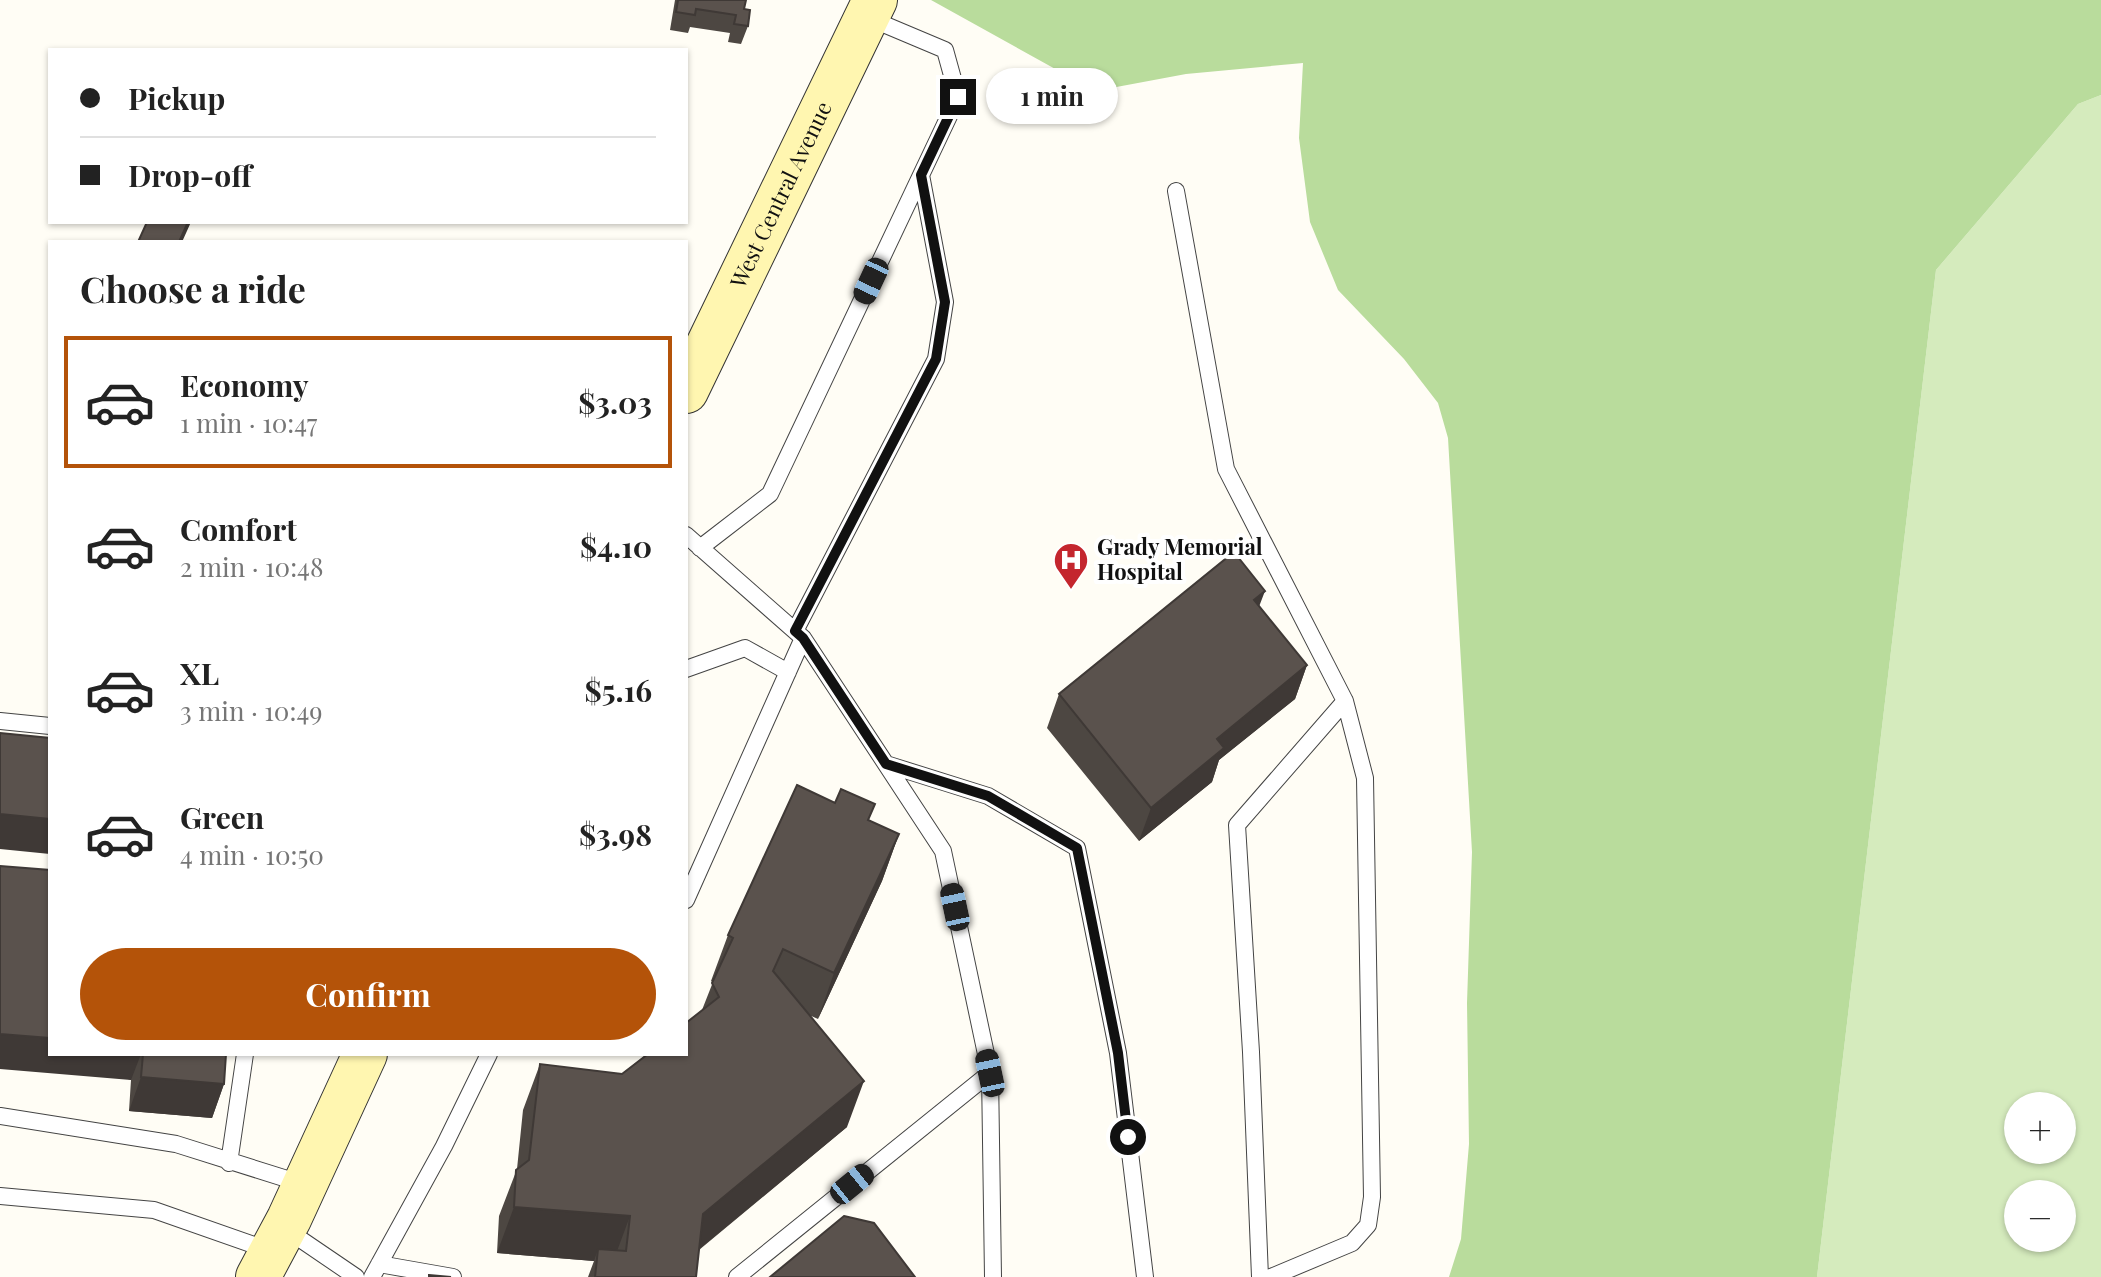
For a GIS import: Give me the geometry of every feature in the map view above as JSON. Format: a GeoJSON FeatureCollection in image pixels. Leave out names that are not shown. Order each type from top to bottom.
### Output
{"type":"FeatureCollection","features":[{"type":"Feature","properties":{"kind":"main road","name":"West Central Avenue"},"geometry":{"type":"LineString","coordinates":[[688,387],[871,8]]}},
{"type":"Feature","properties":{"kind":"main road"},"geometry":{"type":"LineString","coordinates":[[271,1252],[364,1056]]}},
{"type":"Feature","properties":{"kind":"lane"},"geometry":{"type":"LineString","coordinates":[[700,548],[770,494],[958,97],[945,50],[871,8]]}},
{"type":"Feature","properties":{"kind":"lane"},"geometry":{"type":"LineString","coordinates":[[688,896],[788,672],[799,635],[936,359],[945,302],[921,175]]}},
{"type":"Feature","properties":{"kind":"lane"},"geometry":{"type":"LineString","coordinates":[[1176,191],[1226,469],[1345,701],[1365,778],[1372,1197],[1368,1225],[1352,1243],[1271,1277]]}},
{"type":"Feature","properties":{"kind":"lane"},"geometry":{"type":"LineString","coordinates":[[688,537],[799,635],[943,851],[990,1073],[993,1277]]}},
{"type":"Feature","properties":{"kind":"lane"},"geometry":{"type":"LineString","coordinates":[[688,668],[745,648],[788,672]]}},
{"type":"Feature","properties":{"kind":"lane"},"geometry":{"type":"LineString","coordinates":[[1260,1277],[1251,1052],[1237,825],[1345,701]]}},
{"type":"Feature","properties":{"kind":"lane"},"geometry":{"type":"LineString","coordinates":[[0,721],[48,726]]}},
{"type":"Feature","properties":{"kind":"lane"},"geometry":{"type":"LineString","coordinates":[[886,764],[988,796],[1077,848],[1118,1053],[1145,1277]]}},
{"type":"Feature","properties":{"kind":"lane"},"geometry":{"type":"LineString","coordinates":[[229,1163],[245,1056]]}},
{"type":"Feature","properties":{"kind":"lane"},"geometry":{"type":"LineString","coordinates":[[453,1277],[376,1270],[444,1146],[488,1056]]}},
{"type":"Feature","properties":{"kind":"lane"},"geometry":{"type":"LineString","coordinates":[[737,1277],[990,1073]]}},
{"type":"Feature","properties":{"kind":"lane"},"geometry":{"type":"LineString","coordinates":[[0,1116],[176,1144],[229,1163],[305,1184]]}},
{"type":"Feature","properties":{"kind":"lane"},"geometry":{"type":"LineString","coordinates":[[0,1196],[154,1210],[271,1252],[356,1277]]}},
{"type":"Feature","properties":{"kind":"green space"},"geometry":{"type":"Polygon","coordinates":[[[931,0],[2101,0],[2101,95],[2078,104],[1936,270],[1817,1277],[1449,1277],[1461,1239],[1469,1144],[1467,1003],[1472,852],[1448,438],[1438,403],[1404,359],[1338,290],[1310,222],[1299,138],[1303,63],[1186,74],[1095,91],[931,0]]]}},
{"type":"Feature","properties":{"kind":"green space"},"geometry":{"type":"Polygon","coordinates":[[[2101,95],[2101,1277],[1817,1277],[1936,270],[2078,104],[2101,95]]]}},
{"type":"Feature","properties":{"kind":"building"},"geometry":{"type":"Polygon","coordinates":[[[678,0],[746,0],[744,9],[750,10],[748,26],[734,24],[736,15],[696,9],[695,15],[676,12],[678,0]]]}},
{"type":"Feature","properties":{"kind":"building"},"geometry":{"type":"Polygon","coordinates":[[[146,224],[187,224],[180,240],[139,240],[146,224]]]}},
{"type":"Feature","properties":{"kind":"building"},"geometry":{"type":"Polygon","coordinates":[[[1234,552],[1265,591],[1254,600],[1307,665],[1217,739],[1224,748],[1151,808],[1059,694],[1234,552]]]}},
{"type":"Feature","properties":{"kind":"building"},"geometry":{"type":"Polygon","coordinates":[[[0,733],[48,738],[48,819],[0,814],[0,733]]]}},
{"type":"Feature","properties":{"kind":"building"},"geometry":{"type":"Polygon","coordinates":[[[797,785],[835,803],[841,789],[875,804],[868,820],[899,834],[834,973],[783,949],[773,971],[864,1081],[703,1214],[696,1277],[595,1277],[598,1249],[626,1251],[630,1216],[514,1207],[516,1170],[529,1160],[540,1064],[622,1074],[645,1056],[688,1056],[688,1021],[719,997],[712,983],[733,938],[728,935],[797,785]]]}},
{"type":"Feature","properties":{"kind":"building"},"geometry":{"type":"Polygon","coordinates":[[[0,866],[48,870],[48,1038],[0,1034],[0,866]]]}},
{"type":"Feature","properties":{"kind":"building"},"geometry":{"type":"Polygon","coordinates":[[[143,1056],[226,1056],[224,1084],[141,1077],[143,1056]]]}},
{"type":"Feature","properties":{"kind":"building"},"geometry":{"type":"Polygon","coordinates":[[[844,1216],[874,1223],[915,1277],[770,1277],[844,1216]]]}},
{"type":"Feature","properties":{"kind":"place","name":"Grady Memorial Hospital"},"geometry":{"type":"Point","coordinates":[1071,591]}},
{"type":"Feature","properties":{"kind":"route"},"geometry":{"type":"LineString","coordinates":[[958,97],[921,175],[945,302],[936,359],[795,631],[803,638],[886,764],[988,796],[1077,848],[1118,1053],[1128,1137]]}}]}
